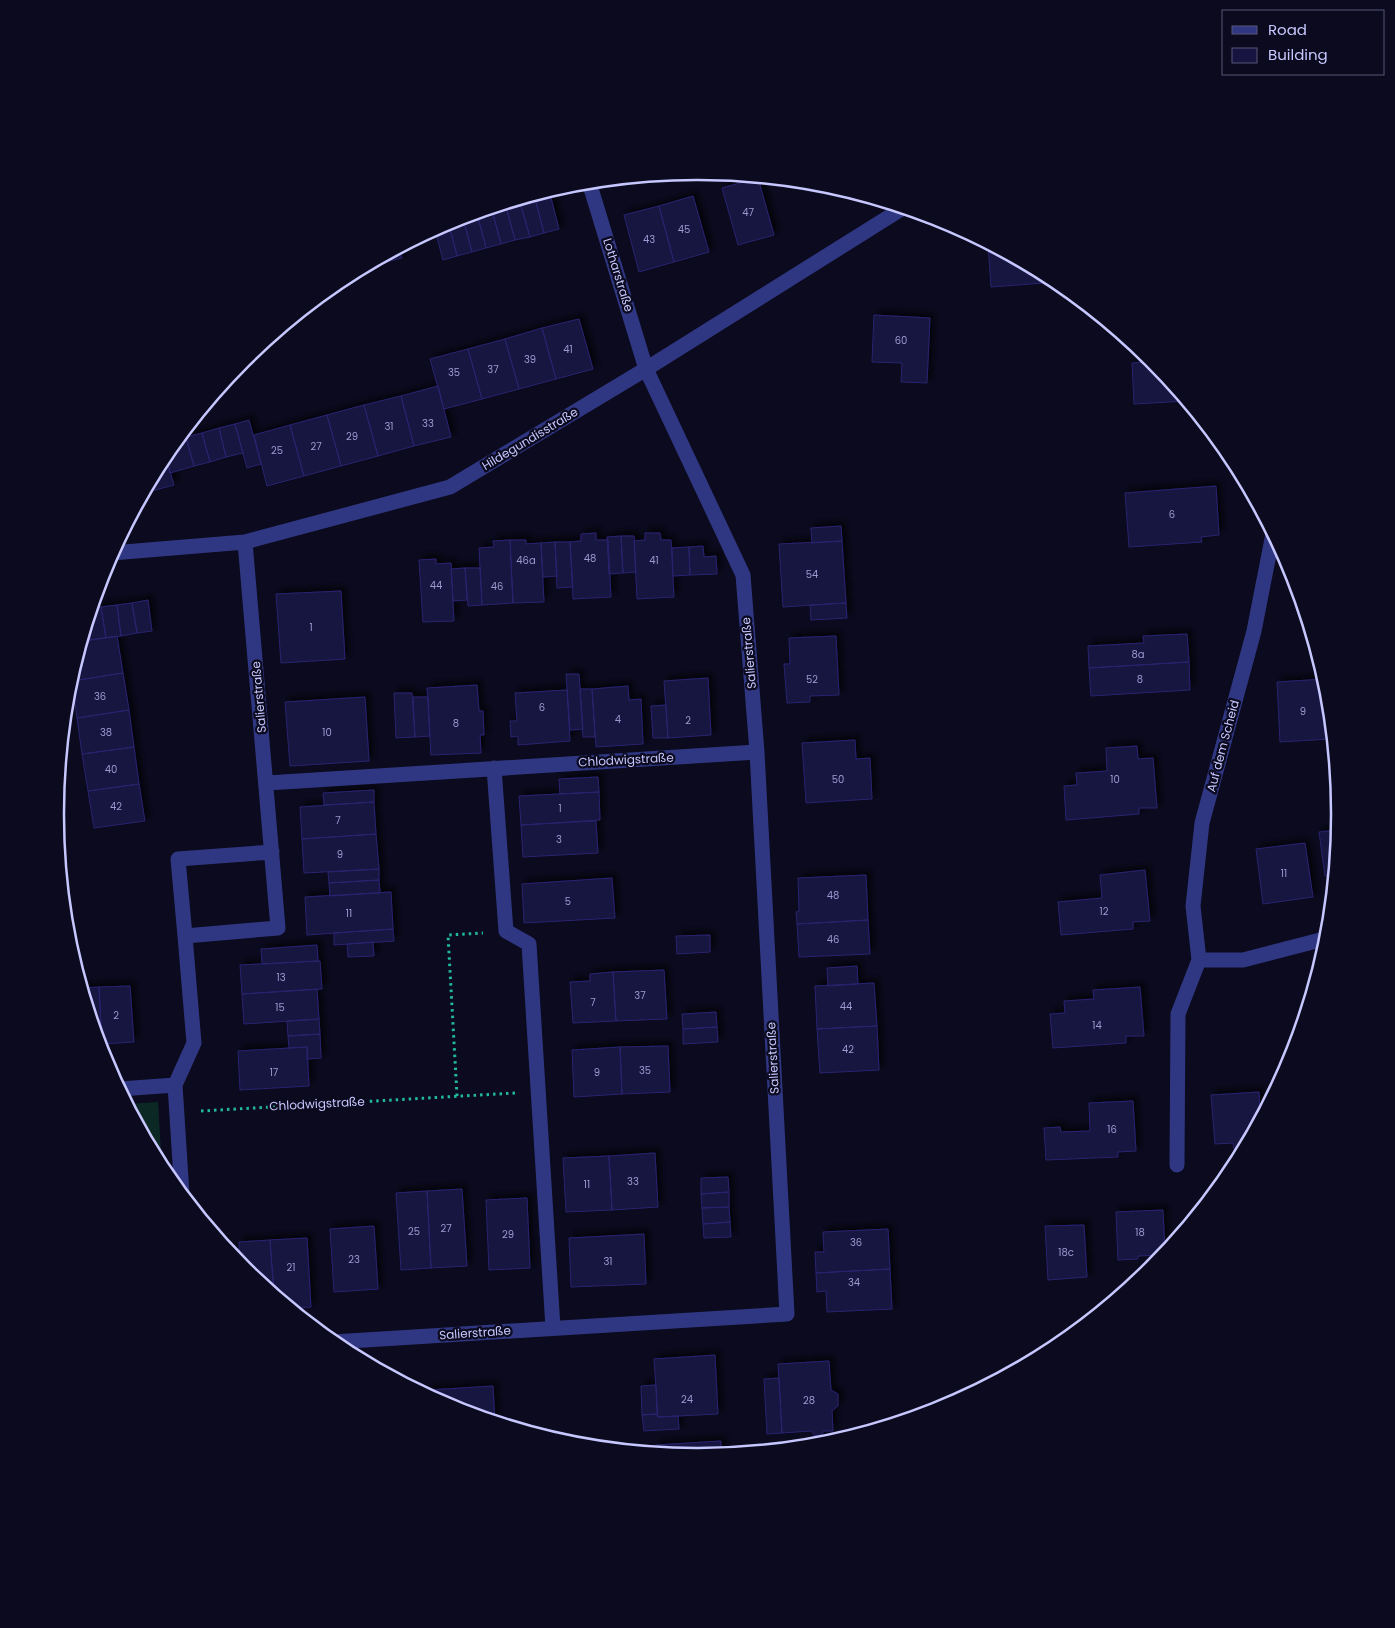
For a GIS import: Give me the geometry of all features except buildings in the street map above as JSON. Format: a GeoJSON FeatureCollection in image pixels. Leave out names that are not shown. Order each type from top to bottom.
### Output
{"type":"FeatureCollection","features":[{"type":"Feature","properties":{"kind":"street","name":"Lotharstraße"},"geometry":{"type":"LineString","coordinates":[[591,189],[646,368]]}},
{"type":"Feature","properties":{"kind":"street","name":"Hildegundisstraße"},"geometry":{"type":"LineString","coordinates":[[121,552],[245,542],[450,487],[896,212]]}},
{"type":"Feature","properties":{"kind":"street","name":"Salierstraße"},"geometry":{"type":"LineString","coordinates":[[345,1341],[787,1314],[757,752],[743,575],[646,368]]}},
{"type":"Feature","properties":{"kind":"street","name":"Salierstraße"},"geometry":{"type":"LineString","coordinates":[[185,936],[278,928],[245,542]]}},
{"type":"Feature","properties":{"kind":"street","name":"Auf dem Scheid"},"geometry":{"type":"LineString","coordinates":[[1177,1165],[1178,1014],[1198,960],[1193,906],[1202,823],[1254,631],[1271,545]]}},
{"type":"Feature","properties":{"kind":"street","name":"Chlodwigstraße"},"geometry":{"type":"LineString","coordinates":[[267,782],[757,752]]}},
{"type":"Feature","properties":{"kind":"street"},"geometry":{"type":"LineString","coordinates":[[494,768],[506,931],[529,944],[553,1328]]}},
{"type":"Feature","properties":{"kind":"street"},"geometry":{"type":"LineString","coordinates":[[181,1180],[175,1085],[194,1043],[178,860],[272,852]]}},
{"type":"Feature","properties":{"kind":"street"},"geometry":{"type":"LineString","coordinates":[[1198,960],[1243,960],[1318,940]]}},
{"type":"Feature","properties":{"kind":"street"},"geometry":{"type":"LineString","coordinates":[[126,1089],[175,1085]]}},
{"type":"Feature","properties":{"kind":"path"},"geometry":{"type":"LineString","coordinates":[[457,1096],[448,935],[506,931]]}},
{"type":"Feature","properties":{"kind":"path","name":"Chlodwigstraße"},"geometry":{"type":"LineString","coordinates":[[177,1112],[538,1092]]}},
{"type":"Feature","properties":{"kind":"green space"},"geometry":{"type":"Polygon","coordinates":[[[158,1102],[161,1150],[149,1131],[134,1104],[158,1102]]]}}]}
